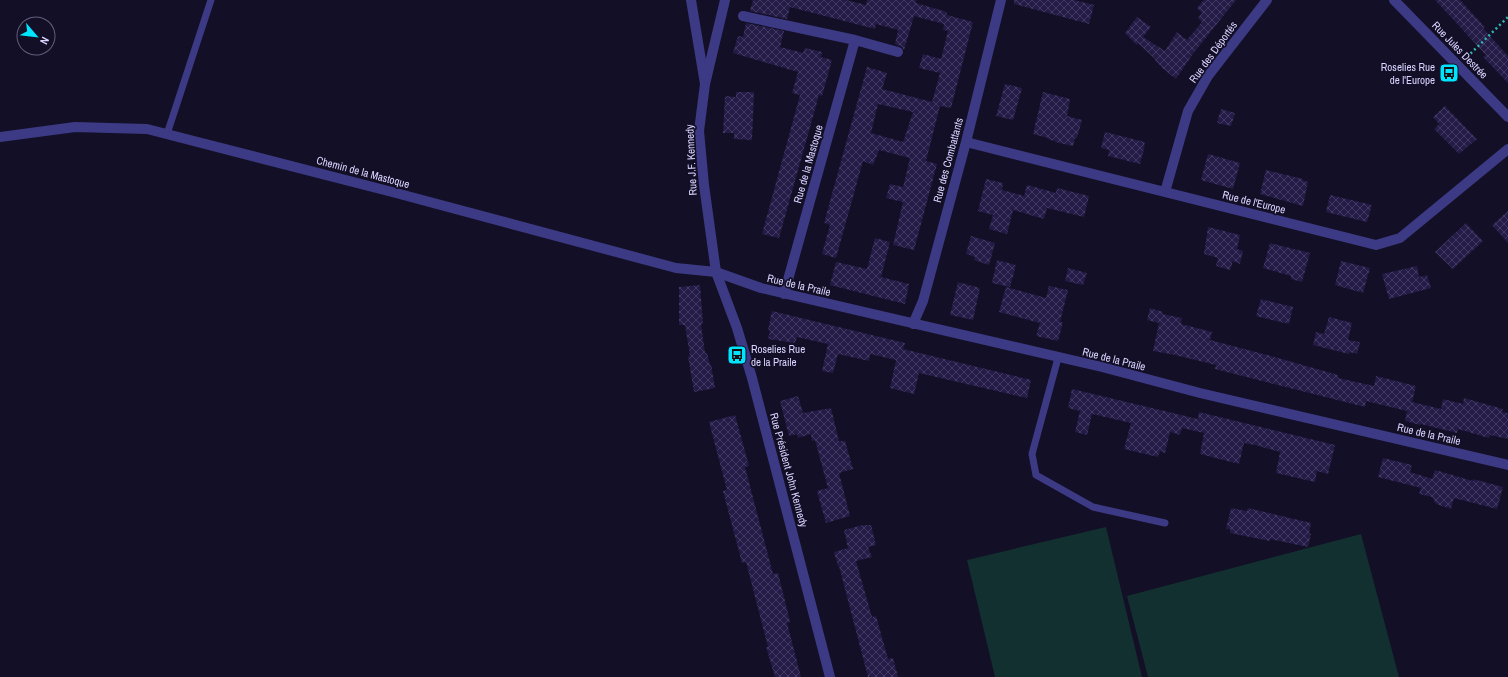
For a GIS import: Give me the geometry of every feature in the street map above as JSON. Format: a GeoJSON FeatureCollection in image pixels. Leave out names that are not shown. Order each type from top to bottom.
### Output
{"type":"FeatureCollection","features":[{"type":"Feature","properties":{"kind":"street"},"geometry":{"type":"LineString","coordinates":[[691,0],[705,84]]}},
{"type":"Feature","properties":{"kind":"street","name":"Rue J.F. Kennedy"},"geometry":{"type":"LineString","coordinates":[[716,272],[704,185],[699,131],[705,84],[724,0]]}},
{"type":"Feature","properties":{"kind":"street","name":"Rue des Combattants"},"geometry":{"type":"LineString","coordinates":[[913,324],[923,301],[966,142],[1001,0]]}},
{"type":"Feature","properties":{"kind":"street","name":"Rue des Déportés"},"geometry":{"type":"LineString","coordinates":[[1165,192],[1188,112],[1208,76],[1267,0]]}},
{"type":"Feature","properties":{"kind":"street","name":"Rue Jules Destrée"},"geometry":{"type":"LineString","coordinates":[[1394,0],[1508,117]]}},
{"type":"Feature","properties":{"kind":"street"},"geometry":{"type":"LineString","coordinates":[[743,16],[855,40],[898,52]]}},
{"type":"Feature","properties":{"kind":"street","name":"Rue de la Mastoque"},"geometry":{"type":"LineString","coordinates":[[784,294],[855,40]]}},
{"type":"Feature","properties":{"kind":"street","name":"Chemin de la Mastoque"},"geometry":{"type":"LineString","coordinates":[[0,137],[74,127],[147,129],[389,191],[676,268],[716,272]]}},
{"type":"Feature","properties":{"kind":"street","name":"Rue de l'Europe"},"geometry":{"type":"LineString","coordinates":[[966,142],[1376,245],[1400,238],[1508,149]]}},
{"type":"Feature","properties":{"kind":"street","name":"Rue de la Praile"},"geometry":{"type":"LineString","coordinates":[[716,272],[761,288],[784,294],[1508,465]]}},
{"type":"Feature","properties":{"kind":"street","name":"Rue Président John Kennedy"},"geometry":{"type":"LineString","coordinates":[[716,272],[737,328],[752,378],[830,677]]}},
{"type":"Feature","properties":{"kind":"lane"},"geometry":{"type":"LineString","coordinates":[[167,134],[210,0]]}},
{"type":"Feature","properties":{"kind":"lane"},"geometry":{"type":"LineString","coordinates":[[1058,358],[1032,454],[1036,475],[1093,507],[1165,523]]}},
{"type":"Feature","properties":{"kind":"path"},"geometry":{"type":"LineString","coordinates":[[1458,66],[1508,17]]}},
{"type":"Feature","properties":{"kind":"green space"},"geometry":{"type":"Polygon","coordinates":[[[1106,527],[1142,677],[995,677],[967,560],[1106,527]]]}},
{"type":"Feature","properties":{"kind":"green space"},"geometry":{"type":"Polygon","coordinates":[[[1361,534],[1399,677],[1148,677],[1127,596],[1361,534]]]}},
{"type":"Feature","properties":{"kind":"building"},"geometry":{"type":"Polygon","coordinates":[[[753,0],[846,0],[866,5],[867,0],[916,0],[916,3],[947,12],[946,20],[947,15],[973,22],[951,108],[940,106],[926,161],[937,164],[914,250],[893,245],[903,202],[886,198],[890,184],[903,187],[910,158],[879,150],[873,165],[863,161],[836,258],[822,254],[830,225],[824,223],[867,67],[887,73],[882,89],[932,102],[940,73],[919,68],[923,54],[941,59],[948,31],[943,30],[944,24],[914,16],[904,50],[902,47],[895,44],[898,30],[876,24],[875,29],[790,7],[787,19],[750,11],[753,0]],[[878,104],[871,133],[903,142],[913,112],[878,104]]]}},
{"type":"Feature","properties":{"kind":"building"},"geometry":{"type":"Polygon","coordinates":[[[1014,0],[1074,0],[1094,5],[1089,24],[1014,4],[1014,0]]]}},
{"type":"Feature","properties":{"kind":"building"},"geometry":{"type":"Polygon","coordinates":[[[1204,0],[1236,0],[1192,55],[1176,79],[1161,67],[1155,61],[1156,60],[1138,43],[1137,45],[1125,33],[1137,17],[1151,27],[1143,37],[1165,51],[1177,32],[1187,40],[1202,22],[1198,18],[1202,13],[1197,8],[1204,0]]]}},
{"type":"Feature","properties":{"kind":"building"},"geometry":{"type":"Polygon","coordinates":[[[1435,0],[1460,0],[1485,27],[1483,28],[1508,56],[1508,83],[1483,57],[1486,55],[1435,0]]]}},
{"type":"Feature","properties":{"kind":"building"},"geometry":{"type":"Polygon","coordinates":[[[746,23],[784,31],[780,47],[803,53],[805,48],[822,52],[821,57],[832,60],[822,96],[819,95],[779,238],[762,234],[800,95],[792,93],[798,72],[733,53],[738,36],[743,37],[746,23]]]}},
{"type":"Feature","properties":{"kind":"building"},"geometry":{"type":"Polygon","coordinates":[[[1005,84],[1022,88],[1013,120],[996,116],[1005,84]]]}},
{"type":"Feature","properties":{"kind":"building"},"geometry":{"type":"Polygon","coordinates":[[[736,92],[754,92],[752,140],[734,139],[734,133],[723,133],[725,96],[736,97],[736,92]]]}},
{"type":"Feature","properties":{"kind":"building"},"geometry":{"type":"Polygon","coordinates":[[[1043,92],[1070,99],[1067,116],[1082,120],[1073,146],[1055,142],[1047,139],[1048,138],[1033,134],[1043,92]]]}},
{"type":"Feature","properties":{"kind":"building"},"geometry":{"type":"Polygon","coordinates":[[[1445,106],[1477,139],[1459,154],[1434,129],[1439,124],[1433,117],[1445,106]]]}},
{"type":"Feature","properties":{"kind":"building"},"geometry":{"type":"Polygon","coordinates":[[[1221,109],[1235,113],[1231,126],[1217,123],[1221,109]]]}},
{"type":"Feature","properties":{"kind":"building"},"geometry":{"type":"Polygon","coordinates":[[[1105,132],[1145,142],[1140,164],[1108,156],[1109,150],[1101,148],[1105,132]]]}},
{"type":"Feature","properties":{"kind":"building"},"geometry":{"type":"Polygon","coordinates":[[[1208,154],[1240,163],[1233,189],[1201,180],[1208,154]]]}},
{"type":"Feature","properties":{"kind":"building"},"geometry":{"type":"Polygon","coordinates":[[[1266,170],[1303,179],[1302,180],[1308,182],[1303,206],[1260,194],[1266,170]]]}},
{"type":"Feature","properties":{"kind":"building"},"geometry":{"type":"Polygon","coordinates":[[[986,179],[1003,183],[1002,190],[1024,196],[1027,185],[1056,193],[1057,188],[1089,196],[1084,217],[1047,208],[1044,219],[1013,210],[1007,234],[989,229],[993,215],[978,211],[986,179]]]}},
{"type":"Feature","properties":{"kind":"building"},"geometry":{"type":"Polygon","coordinates":[[[1330,195],[1372,205],[1367,222],[1326,212],[1330,195]]]}},
{"type":"Feature","properties":{"kind":"building"},"geometry":{"type":"Polygon","coordinates":[[[1508,211],[1508,243],[1492,225],[1508,211]]]}},
{"type":"Feature","properties":{"kind":"building"},"geometry":{"type":"Polygon","coordinates":[[[1466,223],[1483,241],[1453,269],[1435,252],[1466,223]]]}},
{"type":"Feature","properties":{"kind":"building"},"geometry":{"type":"Polygon","coordinates":[[[1208,227],[1240,235],[1237,249],[1243,251],[1240,264],[1233,261],[1230,270],[1216,266],[1218,258],[1204,254],[1208,227]]]}},
{"type":"Feature","properties":{"kind":"building"},"geometry":{"type":"Polygon","coordinates":[[[971,236],[995,243],[989,265],[974,260],[975,257],[966,254],[971,236]]]}},
{"type":"Feature","properties":{"kind":"building"},"geometry":{"type":"Polygon","coordinates":[[[875,238],[890,242],[881,277],[909,284],[905,304],[830,285],[836,262],[867,269],[875,238]]]}},
{"type":"Feature","properties":{"kind":"building"},"geometry":{"type":"Polygon","coordinates":[[[1270,243],[1310,253],[1302,282],[1291,279],[1291,276],[1263,268],[1270,243]]]}},
{"type":"Feature","properties":{"kind":"building"},"geometry":{"type":"Polygon","coordinates":[[[997,260],[1016,265],[1010,287],[992,283],[997,260]]]}},
{"type":"Feature","properties":{"kind":"building"},"geometry":{"type":"Polygon","coordinates":[[[1341,261],[1370,268],[1363,293],[1335,285],[1341,261]]]}},
{"type":"Feature","properties":{"kind":"building"},"geometry":{"type":"Polygon","coordinates":[[[1417,266],[1419,277],[1427,275],[1431,288],[1389,299],[1382,274],[1417,266]]]}},
{"type":"Feature","properties":{"kind":"building"},"geometry":{"type":"Polygon","coordinates":[[[1068,268],[1087,273],[1083,285],[1065,281],[1068,268]]]}},
{"type":"Feature","properties":{"kind":"building"},"geometry":{"type":"Polygon","coordinates":[[[958,282],[980,288],[973,320],[950,315],[958,282]]]}},
{"type":"Feature","properties":{"kind":"building"},"geometry":{"type":"Polygon","coordinates":[[[700,285],[703,324],[701,324],[705,353],[707,353],[710,365],[711,364],[715,388],[694,392],[685,325],[679,325],[679,287],[700,285]]]}},
{"type":"Feature","properties":{"kind":"building"},"geometry":{"type":"Polygon","coordinates":[[[1049,286],[1068,290],[1060,322],[1063,322],[1058,341],[1036,336],[1040,323],[999,312],[1006,287],[1046,298],[1049,286]]]}},
{"type":"Feature","properties":{"kind":"building"},"geometry":{"type":"Polygon","coordinates":[[[1261,299],[1293,307],[1289,324],[1256,316],[1261,299]]]}},
{"type":"Feature","properties":{"kind":"building"},"geometry":{"type":"Polygon","coordinates":[[[1150,308],[1163,312],[1162,314],[1182,318],[1181,324],[1212,332],[1210,340],[1338,375],[1338,378],[1374,386],[1376,376],[1416,386],[1412,402],[1441,409],[1443,399],[1463,404],[1464,398],[1503,409],[1502,412],[1508,413],[1508,439],[1490,435],[1489,438],[1458,429],[1457,433],[1420,425],[1405,421],[1407,411],[1366,401],[1365,407],[1215,369],[1216,365],[1153,351],[1159,323],[1147,320],[1150,308]]]}},
{"type":"Feature","properties":{"kind":"building"},"geometry":{"type":"Polygon","coordinates":[[[772,311],[905,343],[903,349],[1031,380],[1027,398],[919,373],[914,394],[890,388],[896,360],[870,354],[869,361],[838,354],[833,373],[822,371],[828,344],[797,337],[795,343],[768,339],[770,331],[768,330],[772,311]]]}},
{"type":"Feature","properties":{"kind":"building"},"geometry":{"type":"Polygon","coordinates":[[[1329,317],[1352,323],[1348,340],[1360,342],[1357,354],[1350,352],[1349,354],[1313,345],[1316,332],[1324,334],[1329,317]]]}},
{"type":"Feature","properties":{"kind":"building"},"geometry":{"type":"Polygon","coordinates":[[[1072,389],[1198,419],[1199,412],[1335,445],[1328,474],[1317,471],[1315,482],[1276,473],[1280,452],[1244,443],[1239,464],[1200,454],[1204,433],[1182,428],[1180,435],[1170,432],[1165,453],[1160,451],[1158,457],[1124,449],[1131,423],[1092,414],[1087,435],[1075,432],[1080,411],[1068,408],[1072,389]]]}},
{"type":"Feature","properties":{"kind":"building"},"geometry":{"type":"Polygon","coordinates":[[[798,396],[803,413],[831,408],[839,441],[845,441],[853,469],[839,473],[850,516],[826,523],[817,491],[828,488],[815,440],[812,441],[811,434],[798,438],[797,434],[789,436],[780,401],[798,396]]]}},
{"type":"Feature","properties":{"kind":"building"},"geometry":{"type":"Polygon","coordinates":[[[735,415],[749,466],[745,467],[773,574],[778,573],[790,622],[787,623],[801,677],[775,677],[766,647],[768,647],[746,562],[742,563],[723,491],[727,490],[709,422],[735,415]]]}},
{"type":"Feature","properties":{"kind":"building"},"geometry":{"type":"Polygon","coordinates":[[[1383,458],[1412,465],[1410,472],[1432,479],[1435,470],[1473,481],[1473,479],[1503,487],[1497,509],[1454,498],[1451,509],[1436,504],[1432,497],[1419,494],[1421,488],[1378,477],[1383,458]]]}},
{"type":"Feature","properties":{"kind":"building"},"geometry":{"type":"Polygon","coordinates":[[[1231,508],[1247,511],[1248,508],[1311,523],[1309,533],[1311,534],[1308,547],[1230,533],[1230,529],[1226,529],[1231,508]]]}},
{"type":"Feature","properties":{"kind":"building"},"geometry":{"type":"Polygon","coordinates":[[[863,525],[871,525],[876,545],[868,547],[872,557],[856,561],[872,617],[876,616],[888,659],[893,658],[898,677],[868,677],[834,552],[848,548],[844,530],[863,525]]]}},
{"type":"Feature","properties":{"kind":"place","name":"Roselies Rue de l'Europe"},"geometry":{"type":"Point","coordinates":[1449,73]}},
{"type":"Feature","properties":{"kind":"place","name":"Roselies Rue de la Praile"},"geometry":{"type":"Point","coordinates":[737,355]}}]}
